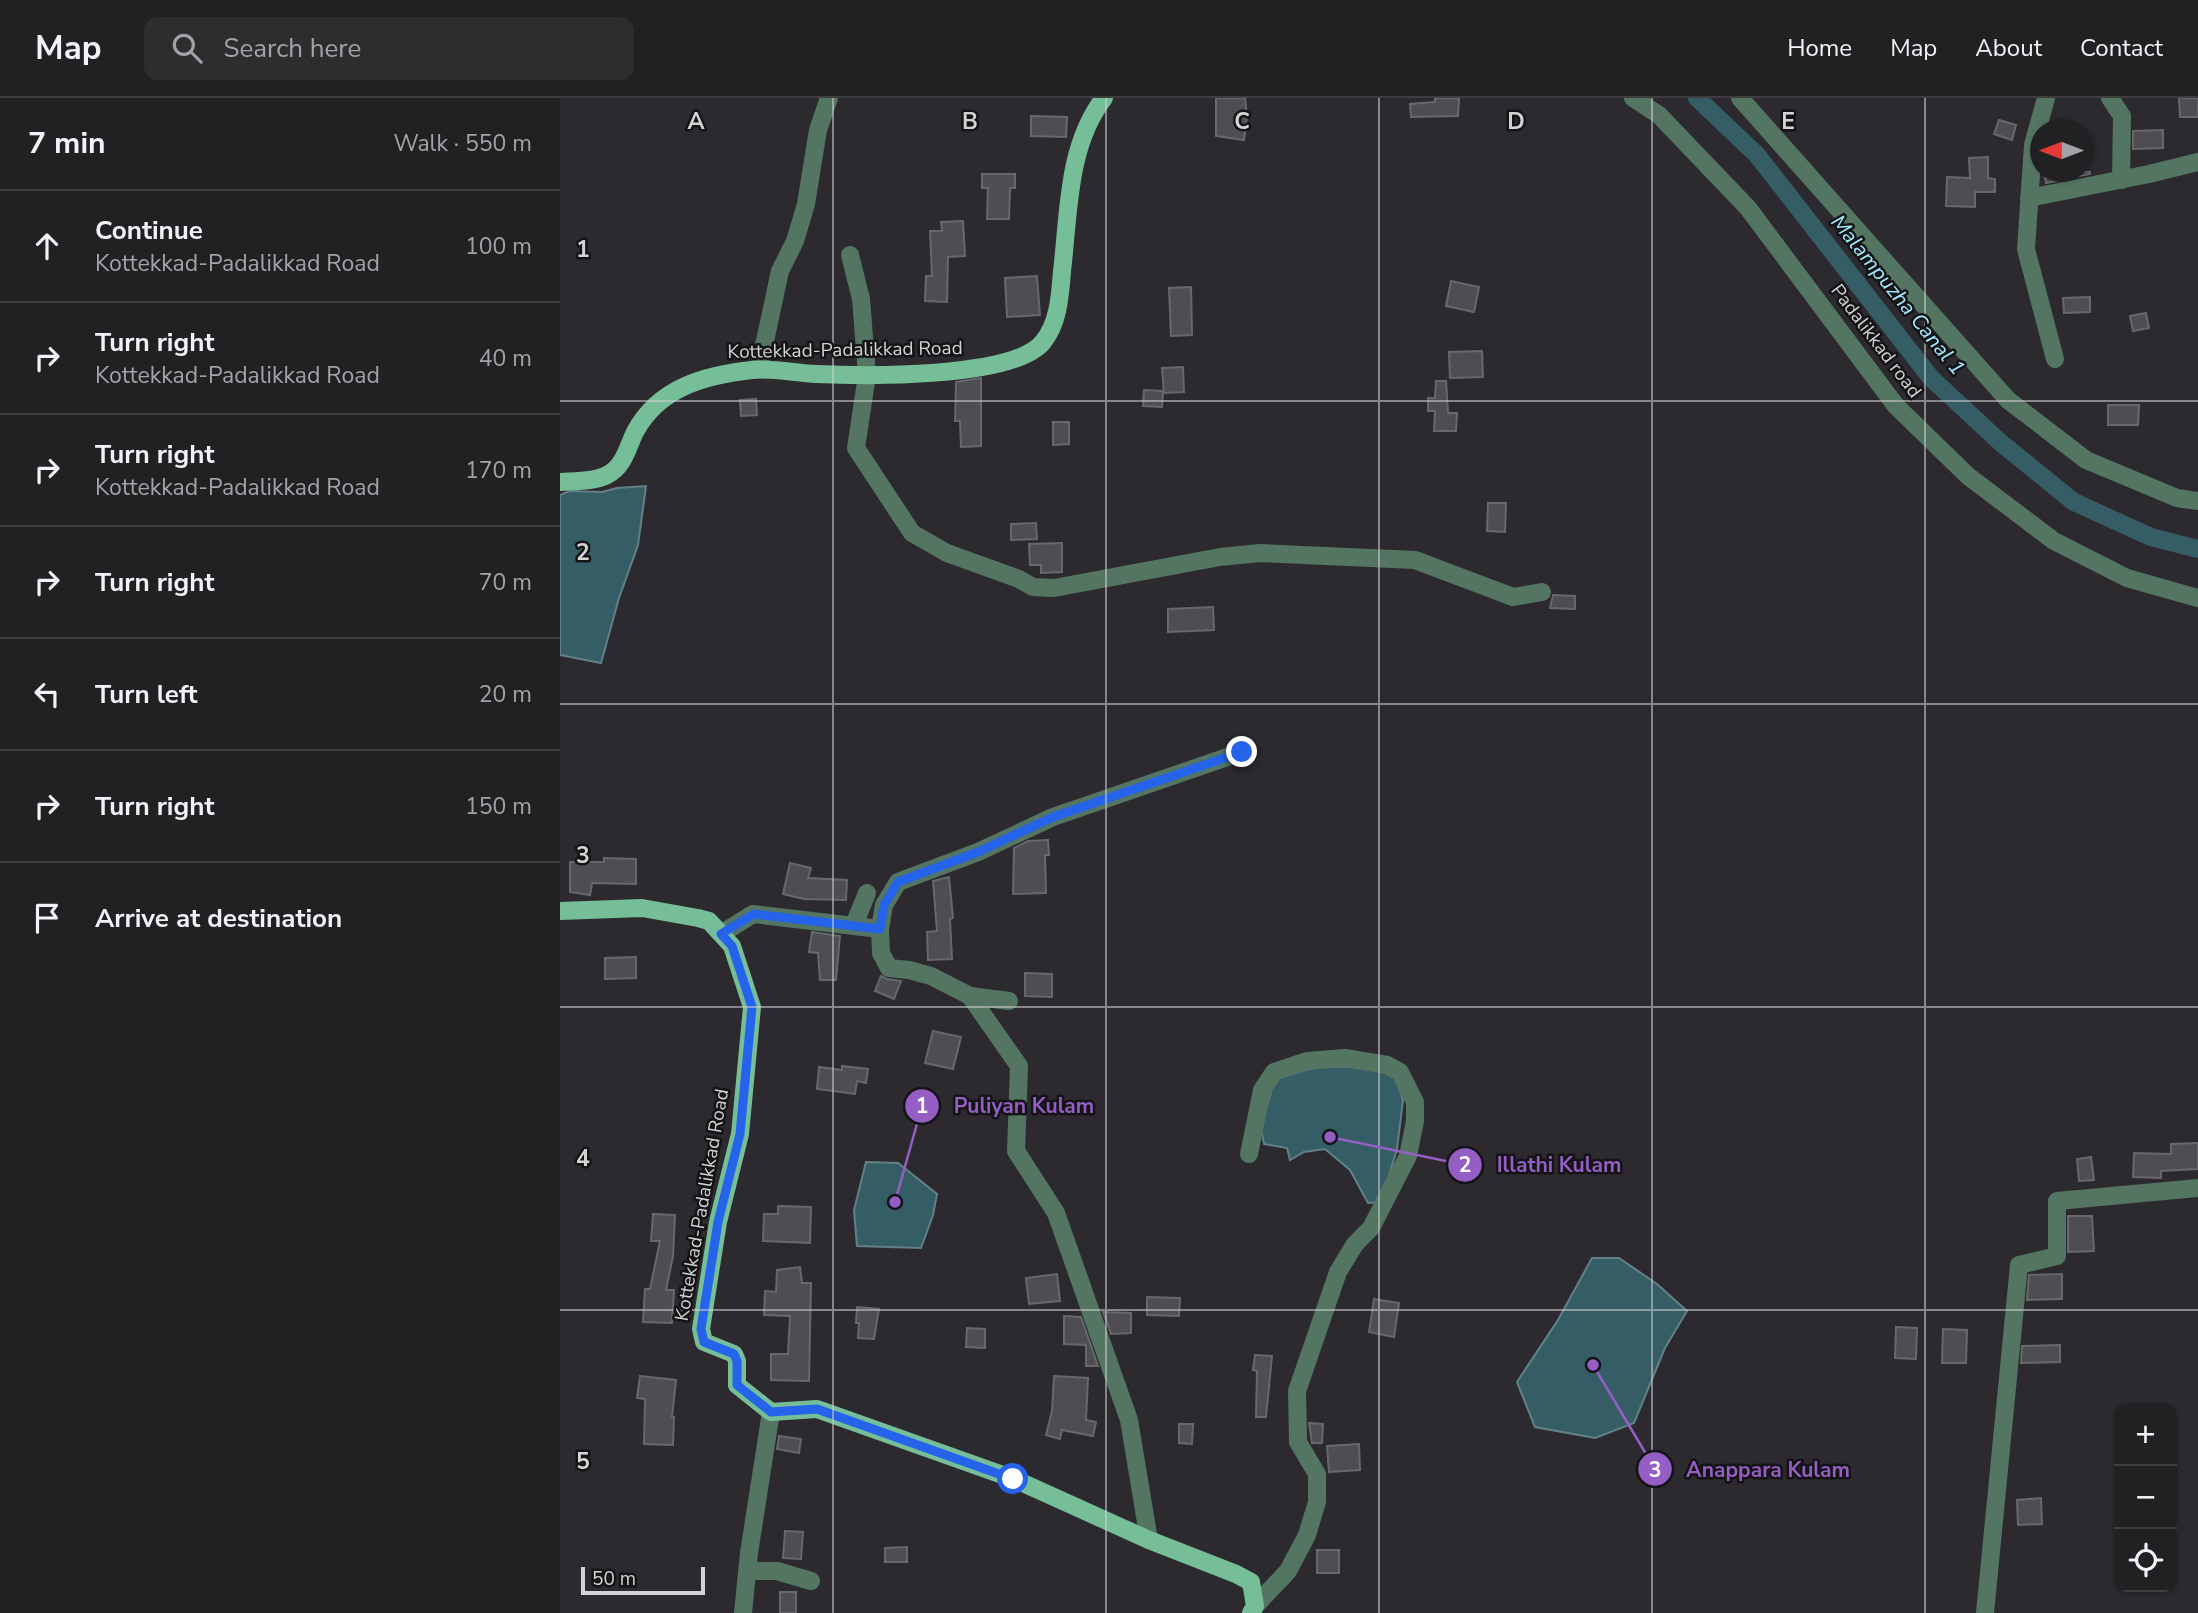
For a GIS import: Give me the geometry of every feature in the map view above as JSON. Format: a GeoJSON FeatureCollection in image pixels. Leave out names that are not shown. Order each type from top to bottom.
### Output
{"type":"FeatureCollection","features":[{"type":"Feature","properties":{"kind":"main road","name":"Kottekkad-Padalikkad Road"},"geometry":{"type":"LineString","coordinates":[[560,482],[607,475],[618,467],[636,430],[652,409],[689,382],[709,376],[759,369],[867,375],[966,370],[1027,354],[1042,344],[1052,328],[1059,303],[1077,152],[1091,114],[1104,98]]}},
{"type":"Feature","properties":{"kind":"main road"},"geometry":{"type":"LineString","coordinates":[[560,911],[642,908],[709,922],[721,934]]}},
{"type":"Feature","properties":{"kind":"main road","name":"Kottekkad-Padalikkad Road"},"geometry":{"type":"LineString","coordinates":[[721,934],[732,946],[752,1007],[740,1134],[718,1222],[702,1335],[704,1342],[734,1354],[737,1361],[737,1385],[771,1412]]}},
{"type":"Feature","properties":{"kind":"main road"},"geometry":{"type":"LineString","coordinates":[[771,1412],[817,1409],[1013,1479],[1236,1574],[1251,1583],[1253,1609]]}},
{"type":"Feature","properties":{"kind":"street"},"geometry":{"type":"LineString","coordinates":[[759,369],[780,271],[795,241],[806,204],[818,130],[829,98]]}},
{"type":"Feature","properties":{"kind":"street","name":"Padalikkad road"},"geometry":{"type":"LineString","coordinates":[[1633,98],[1658,115],[1748,208],[1896,406],[1968,476],[2054,541],[2127,578],[2198,598]]}},
{"type":"Feature","properties":{"kind":"street"},"geometry":{"type":"LineString","coordinates":[[1740,98],[2008,400],[2086,460],[2177,498],[2198,501]]}},
{"type":"Feature","properties":{"kind":"street"},"geometry":{"type":"LineString","coordinates":[[2046,98],[2033,145],[2026,249],[2055,359]]}},
{"type":"Feature","properties":{"kind":"street"},"geometry":{"type":"LineString","coordinates":[[2110,98],[2122,116],[2121,180]]}},
{"type":"Feature","properties":{"kind":"street"},"geometry":{"type":"LineString","coordinates":[[2029,198],[2198,162]]}},
{"type":"Feature","properties":{"kind":"street"},"geometry":{"type":"LineString","coordinates":[[850,255],[861,299],[867,375],[856,448],[912,533],[947,552],[1019,579],[1033,587],[1054,588],[1220,557],[1260,553],[1415,560],[1513,597],[1542,592]]}},
{"type":"Feature","properties":{"kind":"street"},"geometry":{"type":"LineString","coordinates":[[1009,1001],[970,996],[930,976],[889,968],[881,953],[880,929],[884,905],[898,882],[978,852],[1053,817],[1242,752]]}},
{"type":"Feature","properties":{"kind":"street"},"geometry":{"type":"LineString","coordinates":[[854,925],[867,893]]}},
{"type":"Feature","properties":{"kind":"street"},"geometry":{"type":"LineString","coordinates":[[721,934],[754,914],[880,929]]}},
{"type":"Feature","properties":{"kind":"street"},"geometry":{"type":"LineString","coordinates":[[970,996],[1019,1066],[1016,1152],[1056,1213],[1129,1420],[1149,1539]]}},
{"type":"Feature","properties":{"kind":"street"},"geometry":{"type":"LineString","coordinates":[[1249,1154],[1262,1090],[1274,1072],[1307,1061],[1345,1058],[1387,1065],[1401,1072],[1415,1102],[1415,1121],[1408,1156],[1371,1228],[1355,1244],[1338,1272],[1297,1391],[1298,1442],[1317,1474],[1317,1502],[1307,1535],[1289,1571],[1253,1609]]}},
{"type":"Feature","properties":{"kind":"street"},"geometry":{"type":"LineString","coordinates":[[1986,1613],[2019,1265],[2057,1256],[2057,1201],[2198,1188]]}},
{"type":"Feature","properties":{"kind":"street"},"geometry":{"type":"LineString","coordinates":[[743,1613],[771,1412]]}},
{"type":"Feature","properties":{"kind":"street"},"geometry":{"type":"LineString","coordinates":[[748,1571],[777,1571],[811,1581]]}},
{"type":"Feature","properties":{"kind":"water"},"geometry":{"type":"Polygon","coordinates":[[[646,486],[638,545],[619,598],[601,663],[560,655],[560,495],[569,491],[602,492],[646,486]]]}},
{"type":"Feature","properties":{"kind":"water"},"geometry":{"type":"Polygon","coordinates":[[[1392,1066],[1403,1100],[1397,1149],[1381,1202],[1368,1203],[1350,1170],[1325,1149],[1304,1152],[1290,1160],[1287,1148],[1264,1144],[1261,1129],[1275,1076],[1321,1067],[1392,1066]]]}},
{"type":"Feature","properties":{"kind":"water"},"geometry":{"type":"Polygon","coordinates":[[[866,1162],[898,1163],[937,1194],[933,1215],[921,1248],[857,1246],[854,1210],[866,1162]]]}},
{"type":"Feature","properties":{"kind":"water"},"geometry":{"type":"Polygon","coordinates":[[[1592,1258],[1619,1258],[1657,1284],[1687,1311],[1665,1348],[1634,1423],[1595,1438],[1535,1427],[1517,1382],[1558,1320],[1592,1258]]]}},
{"type":"Feature","properties":{"kind":"building"},"geometry":{"type":"Polygon","coordinates":[[[1216,98],[1245,98],[1247,117],[1244,140],[1216,136],[1216,98]]]}},
{"type":"Feature","properties":{"kind":"building"},"geometry":{"type":"Polygon","coordinates":[[[1435,98],[1459,98],[1458,116],[1411,117],[1410,104],[1435,102],[1435,98]]]}},
{"type":"Feature","properties":{"kind":"building"},"geometry":{"type":"Polygon","coordinates":[[[2179,98],[2198,98],[2198,117],[2180,117],[2179,98]]]}},
{"type":"Feature","properties":{"kind":"building"},"geometry":{"type":"Polygon","coordinates":[[[1031,116],[1067,117],[1066,137],[1031,136],[1031,116]]]}},
{"type":"Feature","properties":{"kind":"building"},"geometry":{"type":"Polygon","coordinates":[[[1999,120],[2016,125],[2012,140],[1994,134],[1999,120]]]}},
{"type":"Feature","properties":{"kind":"building"},"geometry":{"type":"Polygon","coordinates":[[[2163,130],[2163,148],[2133,149],[2133,131],[2163,130]]]}},
{"type":"Feature","properties":{"kind":"building"},"geometry":{"type":"Polygon","coordinates":[[[1988,157],[1988,178],[1995,179],[1995,192],[1975,192],[1975,207],[1946,206],[1947,177],[1970,178],[1969,158],[1988,157]]]}},
{"type":"Feature","properties":{"kind":"building"},"geometry":{"type":"Polygon","coordinates":[[[982,174],[1015,174],[1015,188],[1010,188],[1009,219],[987,219],[988,188],[982,188],[982,174]]]}},
{"type":"Feature","properties":{"kind":"building"},"geometry":{"type":"Polygon","coordinates":[[[963,221],[965,256],[948,257],[947,302],[925,301],[926,276],[932,276],[930,231],[942,231],[941,222],[963,221]]]}},
{"type":"Feature","properties":{"kind":"building"},"geometry":{"type":"Polygon","coordinates":[[[1037,276],[1040,315],[1007,317],[1005,278],[1037,276]]]}},
{"type":"Feature","properties":{"kind":"building"},"geometry":{"type":"Polygon","coordinates":[[[1451,281],[1479,287],[1474,312],[1446,306],[1451,281]]]}},
{"type":"Feature","properties":{"kind":"building"},"geometry":{"type":"Polygon","coordinates":[[[1191,287],[1192,335],[1171,336],[1169,288],[1191,287]]]}},
{"type":"Feature","properties":{"kind":"building"},"geometry":{"type":"Polygon","coordinates":[[[2090,297],[2090,312],[2064,313],[2063,298],[2090,297]]]}},
{"type":"Feature","properties":{"kind":"building"},"geometry":{"type":"Polygon","coordinates":[[[2146,313],[2149,328],[2133,331],[2130,316],[2146,313]]]}},
{"type":"Feature","properties":{"kind":"building"},"geometry":{"type":"Polygon","coordinates":[[[1482,351],[1483,377],[1450,378],[1449,352],[1482,351]]]}},
{"type":"Feature","properties":{"kind":"building"},"geometry":{"type":"Polygon","coordinates":[[[1183,367],[1184,392],[1164,393],[1162,368],[1183,367]]]}},
{"type":"Feature","properties":{"kind":"building"},"geometry":{"type":"Polygon","coordinates":[[[981,378],[981,446],[961,447],[960,421],[955,421],[956,382],[981,378]]]}},
{"type":"Feature","properties":{"kind":"building"},"geometry":{"type":"Polygon","coordinates":[[[1436,381],[1446,381],[1448,413],[1457,413],[1456,431],[1434,431],[1435,411],[1428,411],[1428,398],[1435,398],[1436,381]]]}},
{"type":"Feature","properties":{"kind":"building"},"geometry":{"type":"Polygon","coordinates":[[[1144,390],[1163,391],[1162,407],[1143,406],[1144,390]]]}},
{"type":"Feature","properties":{"kind":"building"},"geometry":{"type":"Polygon","coordinates":[[[756,399],[757,415],[741,416],[740,400],[756,399]]]}},
{"type":"Feature","properties":{"kind":"building"},"geometry":{"type":"Polygon","coordinates":[[[2108,405],[2139,405],[2138,425],[2108,425],[2108,405]]]}},
{"type":"Feature","properties":{"kind":"building"},"geometry":{"type":"Polygon","coordinates":[[[1053,422],[1069,422],[1069,444],[1053,445],[1053,422]]]}},
{"type":"Feature","properties":{"kind":"building"},"geometry":{"type":"Polygon","coordinates":[[[1488,503],[1506,503],[1505,532],[1487,531],[1488,503]]]}},
{"type":"Feature","properties":{"kind":"building"},"geometry":{"type":"Polygon","coordinates":[[[1036,523],[1037,539],[1011,540],[1011,524],[1036,523]]]}},
{"type":"Feature","properties":{"kind":"building"},"geometry":{"type":"Polygon","coordinates":[[[1062,543],[1062,572],[1041,573],[1041,565],[1030,565],[1029,544],[1062,543]]]}},
{"type":"Feature","properties":{"kind":"building"},"geometry":{"type":"Polygon","coordinates":[[[1553,595],[1575,596],[1575,609],[1550,608],[1553,595]]]}},
{"type":"Feature","properties":{"kind":"building"},"geometry":{"type":"Polygon","coordinates":[[[1213,607],[1214,630],[1168,632],[1168,609],[1213,607]]]}},
{"type":"Feature","properties":{"kind":"building"},"geometry":{"type":"Polygon","coordinates":[[[1048,840],[1049,855],[1045,855],[1046,893],[1013,894],[1014,848],[1028,841],[1048,840]]]}},
{"type":"Feature","properties":{"kind":"building"},"geometry":{"type":"Polygon","coordinates":[[[604,858],[636,859],[636,884],[592,883],[590,895],[570,892],[570,862],[604,862],[604,858]]]}},
{"type":"Feature","properties":{"kind":"building"},"geometry":{"type":"Polygon","coordinates":[[[790,863],[811,868],[808,878],[847,880],[846,900],[804,899],[783,894],[790,863]]]}},
{"type":"Feature","properties":{"kind":"building"},"geometry":{"type":"Polygon","coordinates":[[[949,877],[953,918],[950,919],[952,959],[928,960],[927,932],[937,931],[933,881],[949,877]]]}},
{"type":"Feature","properties":{"kind":"building"},"geometry":{"type":"Polygon","coordinates":[[[812,932],[840,936],[836,980],[820,980],[818,953],[809,952],[812,932]]]}},
{"type":"Feature","properties":{"kind":"building"},"geometry":{"type":"Polygon","coordinates":[[[636,957],[636,978],[605,979],[605,958],[636,957]]]}},
{"type":"Feature","properties":{"kind":"building"},"geometry":{"type":"Polygon","coordinates":[[[1025,973],[1052,974],[1052,997],[1025,996],[1025,973]]]}},
{"type":"Feature","properties":{"kind":"building"},"geometry":{"type":"Polygon","coordinates":[[[881,976],[901,981],[894,999],[875,991],[881,976]]]}},
{"type":"Feature","properties":{"kind":"building"},"geometry":{"type":"Polygon","coordinates":[[[933,1031],[961,1037],[953,1069],[925,1063],[933,1031]]]}},
{"type":"Feature","properties":{"kind":"building"},"geometry":{"type":"Polygon","coordinates":[[[842,1066],[868,1069],[866,1083],[857,1081],[855,1094],[817,1089],[819,1067],[842,1070],[842,1066]]]}},
{"type":"Feature","properties":{"kind":"building"},"geometry":{"type":"Polygon","coordinates":[[[2198,1143],[2198,1169],[2161,1171],[2161,1178],[2133,1177],[2134,1153],[2171,1154],[2171,1144],[2198,1143]]]}},
{"type":"Feature","properties":{"kind":"building"},"geometry":{"type":"Polygon","coordinates":[[[2091,1157],[2094,1180],[2079,1181],[2077,1159],[2091,1157]]]}},
{"type":"Feature","properties":{"kind":"building"},"geometry":{"type":"Polygon","coordinates":[[[778,1206],[811,1207],[810,1243],[763,1241],[764,1214],[778,1214],[778,1206]]]}},
{"type":"Feature","properties":{"kind":"building"},"geometry":{"type":"Polygon","coordinates":[[[653,1214],[675,1215],[673,1256],[666,1290],[674,1290],[672,1323],[643,1322],[645,1289],[650,1289],[660,1241],[651,1241],[653,1214]]]}},
{"type":"Feature","properties":{"kind":"building"},"geometry":{"type":"Polygon","coordinates":[[[2068,1216],[2092,1216],[2094,1251],[2068,1252],[2068,1216]]]}},
{"type":"Feature","properties":{"kind":"building"},"geometry":{"type":"Polygon","coordinates":[[[800,1267],[802,1283],[811,1283],[809,1381],[771,1380],[771,1354],[788,1354],[790,1316],[764,1315],[765,1291],[776,1292],[777,1270],[800,1267]]]}},
{"type":"Feature","properties":{"kind":"building"},"geometry":{"type":"Polygon","coordinates":[[[1057,1274],[1060,1301],[1029,1304],[1026,1278],[1057,1274]]]}},
{"type":"Feature","properties":{"kind":"building"},"geometry":{"type":"Polygon","coordinates":[[[2062,1274],[2062,1299],[2027,1300],[2029,1275],[2062,1274]]]}},
{"type":"Feature","properties":{"kind":"building"},"geometry":{"type":"Polygon","coordinates":[[[1147,1297],[1180,1298],[1179,1316],[1147,1315],[1147,1297]]]}},
{"type":"Feature","properties":{"kind":"building"},"geometry":{"type":"Polygon","coordinates":[[[1374,1299],[1399,1303],[1394,1337],[1369,1332],[1374,1299]]]}},
{"type":"Feature","properties":{"kind":"building"},"geometry":{"type":"Polygon","coordinates":[[[857,1307],[879,1309],[874,1339],[858,1338],[857,1307]]]}},
{"type":"Feature","properties":{"kind":"building"},"geometry":{"type":"Polygon","coordinates":[[[1103,1312],[1131,1313],[1131,1333],[1111,1334],[1103,1312]]]}},
{"type":"Feature","properties":{"kind":"building"},"geometry":{"type":"Polygon","coordinates":[[[1064,1316],[1081,1317],[1098,1366],[1086,1366],[1086,1345],[1064,1344],[1064,1316]]]}},
{"type":"Feature","properties":{"kind":"building"},"geometry":{"type":"Polygon","coordinates":[[[1896,1327],[1917,1328],[1916,1359],[1895,1358],[1896,1327]]]}},
{"type":"Feature","properties":{"kind":"building"},"geometry":{"type":"Polygon","coordinates":[[[967,1328],[985,1329],[985,1348],[966,1347],[967,1328]]]}},
{"type":"Feature","properties":{"kind":"building"},"geometry":{"type":"Polygon","coordinates":[[[1943,1329],[1967,1330],[1966,1363],[1942,1363],[1943,1329]]]}},
{"type":"Feature","properties":{"kind":"building"},"geometry":{"type":"Polygon","coordinates":[[[2060,1345],[2060,1362],[2021,1363],[2022,1346],[2060,1345]]]}},
{"type":"Feature","properties":{"kind":"building"},"geometry":{"type":"Polygon","coordinates":[[[1255,1355],[1272,1356],[1266,1417],[1256,1417],[1257,1371],[1253,1370],[1255,1355]]]}},
{"type":"Feature","properties":{"kind":"building"},"geometry":{"type":"Polygon","coordinates":[[[640,1376],[676,1380],[672,1417],[673,1445],[644,1444],[645,1399],[637,1398],[640,1376]]]}},
{"type":"Feature","properties":{"kind":"building"},"geometry":{"type":"Polygon","coordinates":[[[1054,1376],[1088,1378],[1086,1420],[1096,1422],[1093,1436],[1062,1430],[1060,1439],[1046,1435],[1052,1411],[1054,1376]]]}},
{"type":"Feature","properties":{"kind":"building"},"geometry":{"type":"Polygon","coordinates":[[[1309,1423],[1323,1424],[1322,1443],[1312,1443],[1309,1423]]]}},
{"type":"Feature","properties":{"kind":"building"},"geometry":{"type":"Polygon","coordinates":[[[1179,1424],[1193,1424],[1192,1444],[1179,1443],[1179,1424]]]}},
{"type":"Feature","properties":{"kind":"building"},"geometry":{"type":"Polygon","coordinates":[[[779,1436],[801,1439],[799,1453],[777,1449],[779,1436]]]}},
{"type":"Feature","properties":{"kind":"building"},"geometry":{"type":"Polygon","coordinates":[[[1359,1444],[1360,1470],[1329,1472],[1327,1446],[1359,1444]]]}},
{"type":"Feature","properties":{"kind":"building"},"geometry":{"type":"Polygon","coordinates":[[[2041,1498],[2042,1524],[2018,1525],[2017,1500],[2041,1498]]]}},
{"type":"Feature","properties":{"kind":"building"},"geometry":{"type":"Polygon","coordinates":[[[785,1531],[803,1532],[801,1559],[783,1558],[785,1531]]]}},
{"type":"Feature","properties":{"kind":"building"},"geometry":{"type":"Polygon","coordinates":[[[907,1547],[907,1562],[885,1562],[885,1548],[907,1547]]]}},
{"type":"Feature","properties":{"kind":"building"},"geometry":{"type":"Polygon","coordinates":[[[1317,1550],[1339,1550],[1339,1573],[1317,1573],[1317,1550]]]}},
{"type":"Feature","properties":{"kind":"building"},"geometry":{"type":"Polygon","coordinates":[[[780,1592],[796,1592],[796,1613],[780,1613],[780,1592]]]}},
{"type":"Feature","properties":{"kind":"waterway","name":"Malampuzha Canal 1"},"geometry":{"type":"LineString","coordinates":[[1697,98],[1757,155],[1931,378],[2001,443],[2074,502],[2151,537],[2198,549]]}},
{"type":"Feature","properties":{"kind":"place","name":"Illathi Kulam"},"geometry":{"type":"Point","coordinates":[1330,1137]}},
{"type":"Feature","properties":{"kind":"place","name":"Puliyan Kulam"},"geometry":{"type":"Point","coordinates":[895,1202]}},
{"type":"Feature","properties":{"kind":"place","name":"Anappara Kulam"},"geometry":{"type":"Point","coordinates":[1593,1365]}},
{"type":"Feature","properties":{"kind":"route"},"geometry":{"type":"LineString","coordinates":[[1013,1479],[817,1409],[771,1412],[737,1385],[737,1361],[734,1354],[704,1342],[701,1329],[718,1222],[740,1134],[752,1007],[732,946],[721,934],[754,914],[880,929],[884,905],[898,882],[978,852],[1053,817],[1242,752]]}}]}
